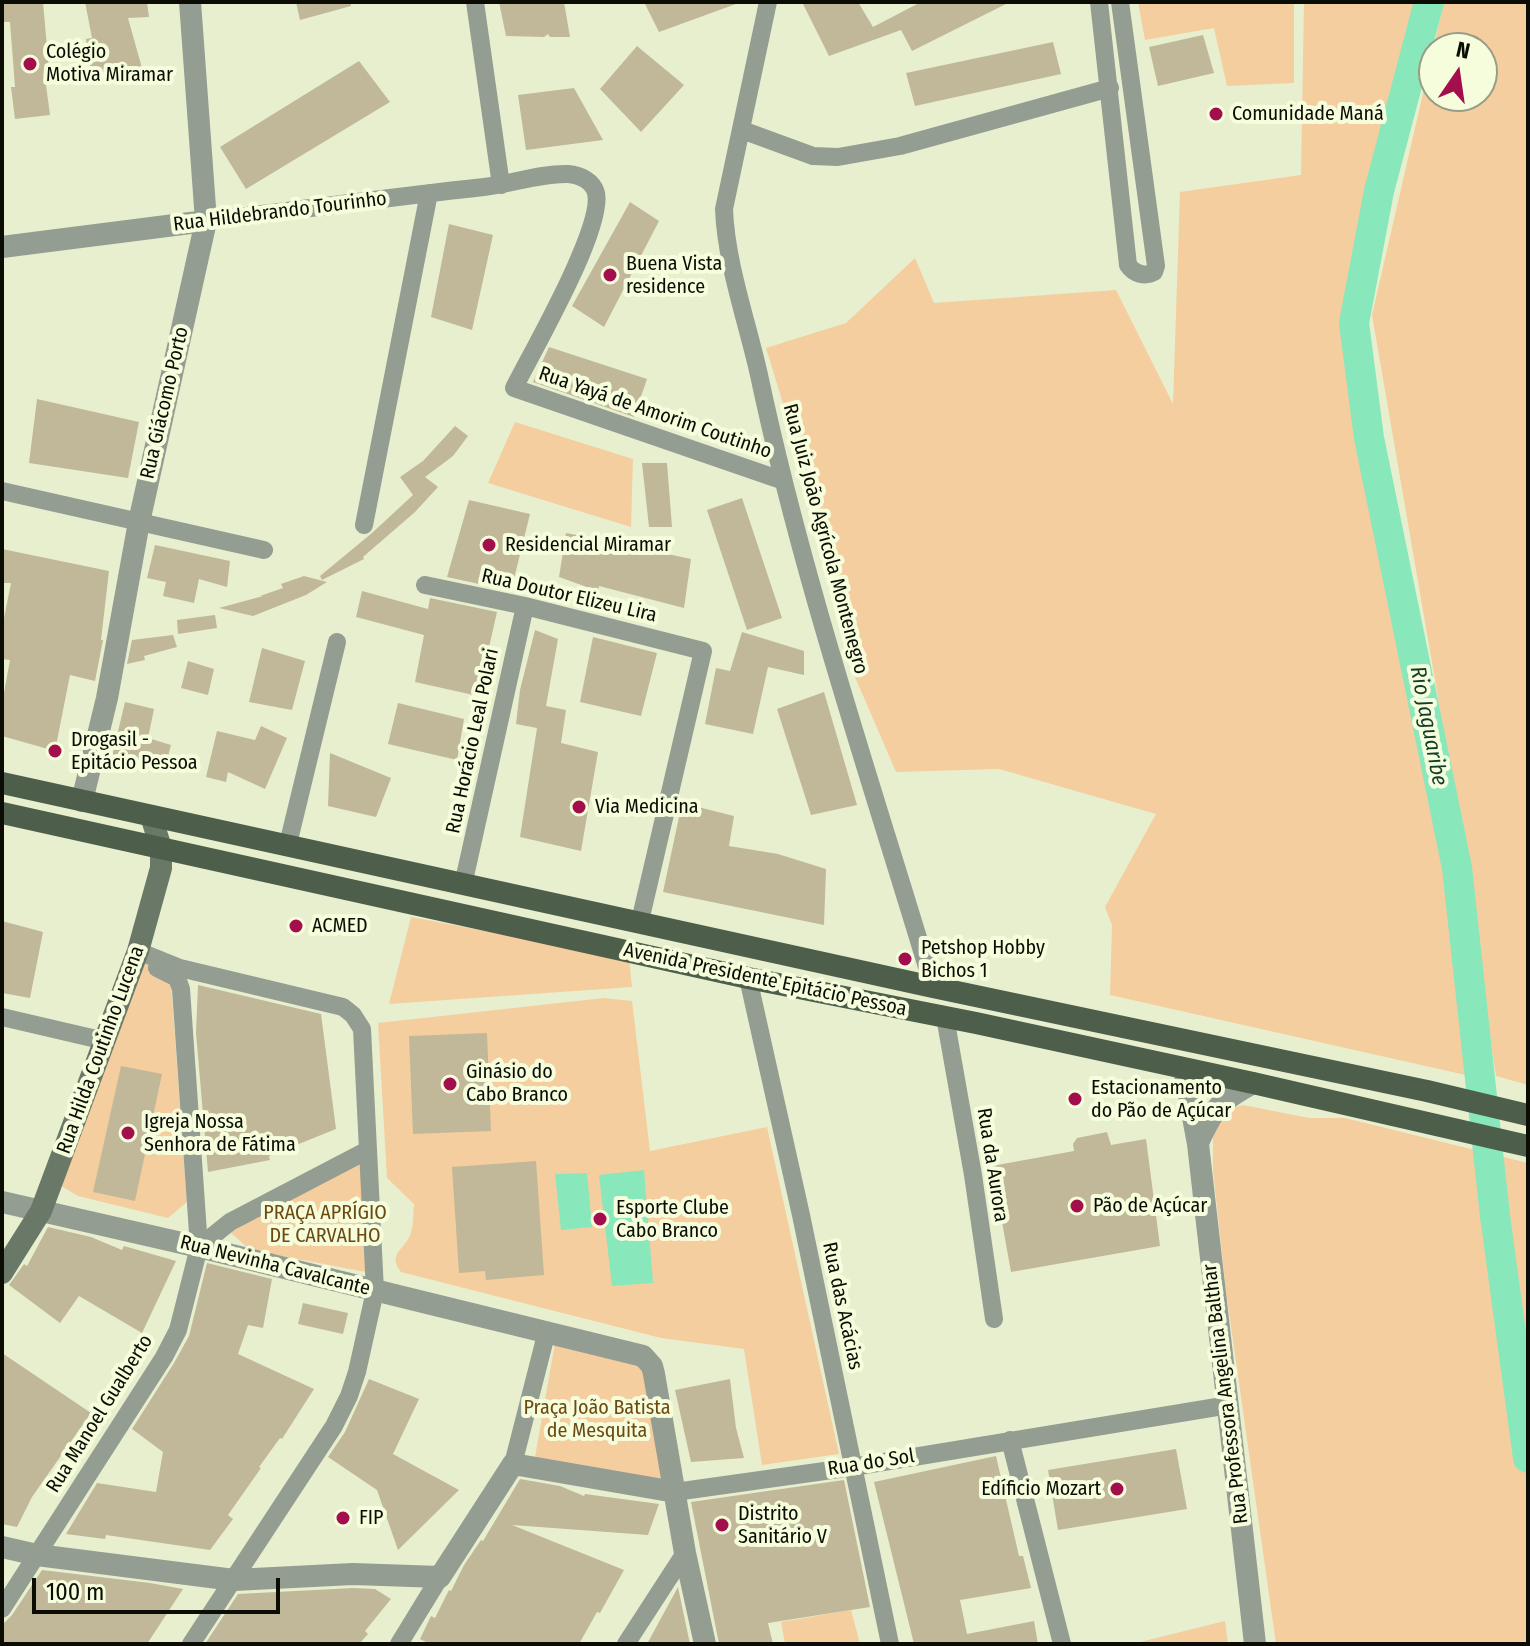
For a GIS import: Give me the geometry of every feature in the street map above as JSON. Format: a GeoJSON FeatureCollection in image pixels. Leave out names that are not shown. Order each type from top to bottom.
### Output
{"type":"FeatureCollection","features":[{"type":"Feature","properties":{"kind":"main road","name":"Avenida Presidente Epitácio Pessoa"},"geometry":{"type":"LineString","coordinates":[[2,783],[1528,1115]]}},
{"type":"Feature","properties":{"kind":"main road","name":"Avenida Presidente Epitácio Pessoa"},"geometry":{"type":"LineString","coordinates":[[2,813],[748,978],[1253,1083],[1528,1146]]}},
{"type":"Feature","properties":{"kind":"main road","name":"Rua Hilda Coutinho Lucena"},"geometry":{"type":"LineString","coordinates":[[2,1273],[41,1211],[135,960],[161,868],[161,848],[151,816]]}},
{"type":"Feature","properties":{"kind":"street","name":"Rua Giácomo Porto"},"geometry":{"type":"LineString","coordinates":[[82,801],[107,698],[139,522],[206,221],[190,2]]}},
{"type":"Feature","properties":{"kind":"street"},"geometry":{"type":"LineString","coordinates":[[475,2],[501,185]]}},
{"type":"Feature","properties":{"kind":"street","name":"Rua Juiz João Agrícola Montenegro"},"geometry":{"type":"LineString","coordinates":[[768,2],[724,209],[725,225],[781,480],[933,987]]}},
{"type":"Feature","properties":{"kind":"street"},"geometry":{"type":"LineString","coordinates":[[1099,2],[1128,265],[1135,272],[1152,274],[1156,266],[1120,2]]}},
{"type":"Feature","properties":{"kind":"street"},"geometry":{"type":"LineString","coordinates":[[742,130],[813,156],[838,157],[900,146],[1110,88]]}},
{"type":"Feature","properties":{"kind":"street","name":"Rua Hildebrando Tourinho"},"geometry":{"type":"LineString","coordinates":[[2,247],[575,175],[592,185],[597,198],[595,210],[573,270],[514,388]]}},
{"type":"Feature","properties":{"kind":"street"},"geometry":{"type":"LineString","coordinates":[[364,525],[429,193]]}},
{"type":"Feature","properties":{"kind":"street","name":"Rua Yayá de Amorim Coutinho"},"geometry":{"type":"LineString","coordinates":[[514,388],[781,480]]}},
{"type":"Feature","properties":{"kind":"street"},"geometry":{"type":"LineString","coordinates":[[2,491],[264,550]]}},
{"type":"Feature","properties":{"kind":"street","name":"Rua Doutor Elizeu Lira"},"geometry":{"type":"LineString","coordinates":[[425,585],[525,606],[703,651],[640,921]]}},
{"type":"Feature","properties":{"kind":"street","name":"Rua Horácio Leal Polari"},"geometry":{"type":"LineString","coordinates":[[463,885],[525,606]]}},
{"type":"Feature","properties":{"kind":"street"},"geometry":{"type":"LineString","coordinates":[[288,844],[337,642]]}},
{"type":"Feature","properties":{"kind":"street"},"geometry":{"type":"LineString","coordinates":[[135,960],[330,1003],[343,1007],[353,1015],[362,1029],[375,1291],[365,1344],[349,1396],[334,1426],[191,1644]]}},
{"type":"Feature","properties":{"kind":"street"},"geometry":{"type":"LineString","coordinates":[[135,960],[169,972],[177,978],[181,989]]}},
{"type":"Feature","properties":{"kind":"street"},"geometry":{"type":"LineString","coordinates":[[181,989],[188,975],[194,971]]}},
{"type":"Feature","properties":{"kind":"street","name":"Rua das Acácias"},"geometry":{"type":"LineString","coordinates":[[748,978],[890,1644]]}},
{"type":"Feature","properties":{"kind":"street","name":"Rua Manoel Gualberto"},"geometry":{"type":"LineString","coordinates":[[2,1609],[164,1357],[178,1330],[199,1247],[181,989]]}},
{"type":"Feature","properties":{"kind":"street"},"geometry":{"type":"LineString","coordinates":[[2,1017],[105,1041]]}},
{"type":"Feature","properties":{"kind":"street","name":"Rua da Aurora"},"geometry":{"type":"LineString","coordinates":[[945,1017],[994,1319]]}},
{"type":"Feature","properties":{"kind":"street","name":"Rua Professora Angelina Balthar"},"geometry":{"type":"LineString","coordinates":[[1184,1069],[1198,1144],[1203,1211],[1229,1405],[1255,1644]]}},
{"type":"Feature","properties":{"kind":"street"},"geometry":{"type":"LineString","coordinates":[[1198,1144],[1214,1110],[1230,1096],[1253,1083]]}},
{"type":"Feature","properties":{"kind":"street"},"geometry":{"type":"LineString","coordinates":[[199,1247],[230,1222],[366,1151]]}},
{"type":"Feature","properties":{"kind":"street","name":"Rua Nevinha Cavalcante"},"geometry":{"type":"LineString","coordinates":[[2,1202],[635,1353],[648,1359],[654,1374],[675,1492]]}},
{"type":"Feature","properties":{"kind":"street"},"geometry":{"type":"LineString","coordinates":[[399,1644],[513,1464],[547,1331]]}},
{"type":"Feature","properties":{"kind":"street","name":"Rua do Sol"},"geometry":{"type":"LineString","coordinates":[[513,1464],[675,1492],[853,1467],[1229,1405]]}},
{"type":"Feature","properties":{"kind":"street"},"geometry":{"type":"LineString","coordinates":[[1010,1440],[1062,1644]]}},
{"type":"Feature","properties":{"kind":"street"},"geometry":{"type":"LineString","coordinates":[[675,1492],[705,1644]]}},
{"type":"Feature","properties":{"kind":"street"},"geometry":{"type":"LineString","coordinates":[[2,1547],[37,1555],[234,1580],[353,1574],[440,1577]]}},
{"type":"Feature","properties":{"kind":"street"},"geometry":{"type":"LineString","coordinates":[[626,1644],[685,1553]]}},
{"type":"Feature","properties":{"kind":"green space"},"geometry":{"type":"Polygon","coordinates":[[[1138,2],[1294,2],[1294,83],[1227,86],[1214,28],[1145,40],[1138,2]]]}},
{"type":"Feature","properties":{"kind":"green space"},"geometry":{"type":"Polygon","coordinates":[[[1304,2],[1423,2],[1354,324],[1457,868],[1479,1078],[1110,995],[1112,925],[1105,907],[1156,814],[999,769],[896,772],[849,663],[816,511],[766,348],[846,323],[915,258],[934,303],[1116,290],[1173,404],[1180,192],[1301,175],[1304,2]]]}},
{"type":"Feature","properties":{"kind":"green space"},"geometry":{"type":"Polygon","coordinates":[[[1444,2],[1528,2],[1528,1085],[1496,1076],[1435,680],[1372,315],[1419,112],[1498,112],[1498,32],[1437,32],[1444,2]]]}},
{"type":"Feature","properties":{"kind":"green space"},"geometry":{"type":"Polygon","coordinates":[[[515,422],[633,459],[631,527],[488,483],[515,422]]]}},
{"type":"Feature","properties":{"kind":"green space"},"geometry":{"type":"Polygon","coordinates":[[[411,917],[629,958],[632,987],[389,1004],[411,917]]]}},
{"type":"Feature","properties":{"kind":"green space"},"geometry":{"type":"Polygon","coordinates":[[[150,961],[171,983],[187,1202],[168,1218],[78,1196],[58,1184],[137,969],[150,961]]]}},
{"type":"Feature","properties":{"kind":"green space","name":"Esporte Clube Cabo Branco"},"geometry":{"type":"Polygon","coordinates":[[[604,998],[632,1001],[650,1151],[767,1127],[839,1454],[762,1465],[744,1349],[661,1338],[401,1272],[397,1266],[397,1255],[412,1229],[414,1204],[387,1178],[378,1023],[604,998]]]}},
{"type":"Feature","properties":{"kind":"green space"},"geometry":{"type":"Polygon","coordinates":[[[1243,1105],[1309,1118],[1345,1118],[1528,1163],[1528,1644],[1276,1644],[1226,1291],[1213,1170],[1213,1126],[1225,1110],[1243,1105]]]}},
{"type":"Feature","properties":{"kind":"green space","name":"PRAÇA APRÍGIO DE CARVALHO"},"geometry":{"type":"Polygon","coordinates":[[[361,1159],[371,1273],[250,1250],[228,1230],[361,1159]]]}},
{"type":"Feature","properties":{"kind":"green space","name":"Praça João Batista de Mesquita"},"geometry":{"type":"Polygon","coordinates":[[[556,1337],[641,1359],[663,1485],[534,1463],[556,1337]]]}},
{"type":"Feature","properties":{"kind":"green space"},"geometry":{"type":"Polygon","coordinates":[[[851,1610],[860,1644],[785,1644],[781,1622],[851,1610]]]}},
{"type":"Feature","properties":{"kind":"green space"},"geometry":{"type":"Polygon","coordinates":[[[1225,1621],[1228,1644],[1132,1644],[1225,1621]]]}},
{"type":"Feature","properties":{"kind":"shaded area"},"geometry":{"type":"Polygon","coordinates":[[[644,1170],[653,1283],[612,1286],[599,1175],[644,1170]]]}},
{"type":"Feature","properties":{"kind":"shaded area"},"geometry":{"type":"Polygon","coordinates":[[[587,1173],[592,1227],[561,1230],[555,1174],[587,1173]]]}},
{"type":"Feature","properties":{"kind":"building"},"geometry":{"type":"Polygon","coordinates":[[[2,2],[43,2],[49,70],[44,70],[50,115],[15,119],[10,22],[2,22],[2,2]]]}},
{"type":"Feature","properties":{"kind":"building"},"geometry":{"type":"Polygon","coordinates":[[[85,2],[147,2],[149,17],[128,18],[142,68],[91,74],[86,39],[92,38],[85,2]]]}},
{"type":"Feature","properties":{"kind":"building"},"geometry":{"type":"Polygon","coordinates":[[[296,2],[351,2],[351,6],[300,20],[296,2]]]}},
{"type":"Feature","properties":{"kind":"building"},"geometry":{"type":"Polygon","coordinates":[[[499,2],[564,2],[570,37],[550,37],[548,34],[544,37],[506,36],[499,2]]]}},
{"type":"Feature","properties":{"kind":"building"},"geometry":{"type":"Polygon","coordinates":[[[644,2],[736,2],[736,4],[659,32],[644,2]]]}},
{"type":"Feature","properties":{"kind":"building"},"geometry":{"type":"Polygon","coordinates":[[[802,2],[858,2],[873,27],[921,2],[1010,2],[912,51],[901,30],[829,56],[802,2]]]}},
{"type":"Feature","properties":{"kind":"building"},"geometry":{"type":"Polygon","coordinates":[[[1203,35],[1214,73],[1158,86],[1149,47],[1203,35]]]}},
{"type":"Feature","properties":{"kind":"building"},"geometry":{"type":"Polygon","coordinates":[[[1053,42],[1061,74],[915,106],[906,73],[1053,42]]]}},
{"type":"Feature","properties":{"kind":"building"},"geometry":{"type":"Polygon","coordinates":[[[637,46],[684,85],[641,132],[600,89],[637,46]]]}},
{"type":"Feature","properties":{"kind":"building"},"geometry":{"type":"Polygon","coordinates":[[[359,61],[390,102],[246,189],[220,147],[359,61]]]}},
{"type":"Feature","properties":{"kind":"building"},"geometry":{"type":"Polygon","coordinates":[[[574,88],[603,140],[526,150],[518,95],[574,88]]]}},
{"type":"Feature","properties":{"kind":"building","name":"Buena Vista residence"},"geometry":{"type":"Polygon","coordinates":[[[630,202],[659,221],[604,327],[572,306],[630,202]]]}},
{"type":"Feature","properties":{"kind":"building"},"geometry":{"type":"Polygon","coordinates":[[[449,224],[493,235],[472,330],[431,317],[449,224]]]}},
{"type":"Feature","properties":{"kind":"building"},"geometry":{"type":"Polygon","coordinates":[[[549,347],[647,379],[634,417],[533,382],[549,347]]]}},
{"type":"Feature","properties":{"kind":"building"},"geometry":{"type":"Polygon","coordinates":[[[37,399],[139,422],[128,478],[29,463],[37,399]]]}},
{"type":"Feature","properties":{"kind":"building"},"geometry":{"type":"Polygon","coordinates":[[[455,426],[468,436],[453,456],[425,477],[438,487],[364,559],[322,580],[320,576],[413,495],[400,477],[423,461],[455,426]]]}},
{"type":"Feature","properties":{"kind":"building"},"geometry":{"type":"Polygon","coordinates":[[[642,463],[667,463],[672,527],[649,527],[642,463]]]}},
{"type":"Feature","properties":{"kind":"building"},"geometry":{"type":"Polygon","coordinates":[[[742,498],[782,618],[747,630],[707,510],[742,498]]]}},
{"type":"Feature","properties":{"kind":"building","name":"Residencial Miramar"},"geometry":{"type":"Polygon","coordinates":[[[469,500],[530,514],[511,591],[447,577],[469,500]]]}},
{"type":"Feature","properties":{"kind":"building"},"geometry":{"type":"Polygon","coordinates":[[[566,533],[593,538],[620,550],[621,544],[691,559],[684,608],[599,586],[598,591],[559,577],[566,533]]]}},
{"type":"Feature","properties":{"kind":"building"},"geometry":{"type":"Polygon","coordinates":[[[155,545],[230,561],[227,587],[199,579],[194,603],[163,596],[166,582],[147,578],[155,545]]]}},
{"type":"Feature","properties":{"kind":"building"},"geometry":{"type":"Polygon","coordinates":[[[2,549],[109,571],[103,640],[95,681],[70,675],[55,751],[2,736],[2,704],[10,660],[2,659],[2,628],[11,583],[2,583],[2,549]]]}},
{"type":"Feature","properties":{"kind":"building"},"geometry":{"type":"Polygon","coordinates":[[[304,576],[327,582],[306,595],[253,616],[219,608],[263,596],[260,596],[304,576]]]}},
{"type":"Feature","properties":{"kind":"building"},"geometry":{"type":"Polygon","coordinates":[[[362,591],[428,609],[430,598],[497,612],[478,696],[415,682],[424,635],[356,617],[362,591]]]}},
{"type":"Feature","properties":{"kind":"building"},"geometry":{"type":"Polygon","coordinates":[[[215,615],[217,628],[178,634],[177,620],[215,615]]]}},
{"type":"Feature","properties":{"kind":"building"},"geometry":{"type":"Polygon","coordinates":[[[535,630],[558,639],[546,706],[566,710],[561,743],[598,752],[581,851],[520,837],[537,728],[516,724],[520,690],[535,630]]]}},
{"type":"Feature","properties":{"kind":"building"},"geometry":{"type":"Polygon","coordinates":[[[742,632],[804,651],[804,675],[768,667],[753,734],[705,724],[716,668],[730,671],[742,632]]]}},
{"type":"Feature","properties":{"kind":"building"},"geometry":{"type":"Polygon","coordinates":[[[173,635],[177,647],[127,664],[132,640],[173,635]]]}},
{"type":"Feature","properties":{"kind":"building"},"geometry":{"type":"Polygon","coordinates":[[[593,637],[657,653],[641,716],[580,702],[593,637]]]}},
{"type":"Feature","properties":{"kind":"building"},"geometry":{"type":"Polygon","coordinates":[[[262,648],[305,661],[292,710],[249,702],[262,648]]]}},
{"type":"Feature","properties":{"kind":"building"},"geometry":{"type":"Polygon","coordinates":[[[188,661],[214,669],[208,695],[181,688],[188,661]]]}},
{"type":"Feature","properties":{"kind":"building"},"geometry":{"type":"Polygon","coordinates":[[[824,692],[857,805],[811,815],[777,709],[824,692]]]}},
{"type":"Feature","properties":{"kind":"building"},"geometry":{"type":"Polygon","coordinates":[[[125,702],[154,709],[148,738],[171,745],[164,771],[111,761],[125,702]]]}},
{"type":"Feature","properties":{"kind":"building"},"geometry":{"type":"Polygon","coordinates":[[[398,703],[464,719],[457,760],[388,744],[398,703]]]}},
{"type":"Feature","properties":{"kind":"building"},"geometry":{"type":"Polygon","coordinates":[[[261,726],[287,738],[265,789],[228,772],[226,782],[206,777],[217,731],[255,740],[261,726]]]}},
{"type":"Feature","properties":{"kind":"building"},"geometry":{"type":"Polygon","coordinates":[[[330,753],[391,778],[376,817],[328,806],[330,753]]]}},
{"type":"Feature","properties":{"kind":"building"},"geometry":{"type":"Polygon","coordinates":[[[682,803],[734,816],[729,846],[778,854],[826,869],[824,925],[663,892],[682,803]]]}},
{"type":"Feature","properties":{"kind":"building"},"geometry":{"type":"Polygon","coordinates":[[[2,921],[43,932],[30,998],[2,993],[2,921]]]}},
{"type":"Feature","properties":{"kind":"building"},"geometry":{"type":"Polygon","coordinates":[[[198,985],[321,1014],[336,1129],[269,1156],[270,1160],[208,1172],[196,1033],[198,985]]]}},
{"type":"Feature","properties":{"kind":"building","name":"Ginásio do Cabo Branco"},"geometry":{"type":"Polygon","coordinates":[[[487,1033],[491,1131],[413,1134],[409,1036],[487,1033]]]}},
{"type":"Feature","properties":{"kind":"building","name":"Igreja Nossa Senhora de Fátima"},"geometry":{"type":"Polygon","coordinates":[[[121,1066],[162,1074],[135,1201],[93,1192],[121,1066]]]}},
{"type":"Feature","properties":{"kind":"building","name":"Pão de Açúcar"},"geometry":{"type":"Polygon","coordinates":[[[1107,1132],[1111,1145],[1146,1139],[1160,1246],[1011,1272],[992,1166],[1074,1151],[1073,1144],[1077,1138],[1107,1132]]]}},
{"type":"Feature","properties":{"kind":"building"},"geometry":{"type":"Polygon","coordinates":[[[536,1161],[544,1275],[486,1280],[485,1271],[459,1273],[452,1167],[536,1161]]]}},
{"type":"Feature","properties":{"kind":"building"},"geometry":{"type":"Polygon","coordinates":[[[48,1227],[91,1237],[122,1250],[124,1246],[176,1261],[142,1333],[79,1296],[60,1323],[9,1285],[24,1264],[27,1266],[48,1227]]]}},
{"type":"Feature","properties":{"kind":"building"},"geometry":{"type":"Polygon","coordinates":[[[207,1263],[272,1279],[263,1328],[248,1325],[238,1354],[314,1389],[282,1439],[259,1467],[228,1515],[233,1519],[210,1550],[106,1535],[105,1539],[66,1534],[97,1483],[156,1492],[163,1452],[132,1429],[189,1336],[207,1263]]]}},
{"type":"Feature","properties":{"kind":"building"},"geometry":{"type":"Polygon","coordinates":[[[303,1303],[348,1313],[343,1334],[298,1324],[303,1303]]]}},
{"type":"Feature","properties":{"kind":"building"},"geometry":{"type":"Polygon","coordinates":[[[2,1353],[91,1413],[32,1497],[17,1527],[2,1524],[2,1353]]]}},
{"type":"Feature","properties":{"kind":"building"},"geometry":{"type":"Polygon","coordinates":[[[369,1379],[419,1399],[393,1454],[459,1490],[398,1550],[377,1490],[328,1457],[345,1432],[369,1379]]]}},
{"type":"Feature","properties":{"kind":"building"},"geometry":{"type":"Polygon","coordinates":[[[730,1379],[736,1428],[744,1458],[691,1462],[675,1390],[730,1379]]]}},
{"type":"Feature","properties":{"kind":"building","name":"Edíficio Mozart"},"geometry":{"type":"Polygon","coordinates":[[[1176,1449],[1187,1509],[1058,1530],[1048,1470],[1176,1449]]]}},
{"type":"Feature","properties":{"kind":"building"},"geometry":{"type":"Polygon","coordinates":[[[996,1456],[1019,1556],[1023,1556],[1031,1588],[960,1600],[967,1634],[1034,1621],[1038,1644],[914,1644],[874,1482],[996,1456]]]}},
{"type":"Feature","properties":{"kind":"building"},"geometry":{"type":"Polygon","coordinates":[[[520,1479],[560,1486],[584,1496],[659,1504],[648,1535],[512,1525],[624,1570],[579,1644],[430,1644],[420,1639],[431,1616],[435,1618],[464,1565],[483,1541],[520,1479]]]}},
{"type":"Feature","properties":{"kind":"building"},"geometry":{"type":"Polygon","coordinates":[[[844,1480],[870,1607],[768,1623],[773,1644],[719,1644],[691,1502],[844,1480]]]}},
{"type":"Feature","properties":{"kind":"building"},"geometry":{"type":"Polygon","coordinates":[[[42,1570],[183,1589],[147,1644],[2,1644],[2,1625],[42,1570]]]}},
{"type":"Feature","properties":{"kind":"building"},"geometry":{"type":"Polygon","coordinates":[[[678,1587],[690,1644],[647,1644],[678,1587]]]}},
{"type":"Feature","properties":{"kind":"building"},"geometry":{"type":"Polygon","coordinates":[[[375,1589],[391,1599],[365,1631],[368,1634],[359,1644],[205,1644],[238,1594],[375,1589]]]}},
{"type":"Feature","properties":{"kind":"waterway","name":"Rio Jaguaribe"},"geometry":{"type":"LineString","coordinates":[[1429,2],[1379,191],[1354,323],[1369,438],[1457,868],[1495,1216],[1528,1458]]}},
{"type":"Feature","properties":{"kind":"place","name":"Colégio Motiva Miramar"},"geometry":{"type":"Point","coordinates":[30,64]}},
{"type":"Feature","properties":{"kind":"place","name":"Comunidade Maná"},"geometry":{"type":"Point","coordinates":[1216,114]}},
{"type":"Feature","properties":{"kind":"place","name":"Buena Vista residence"},"geometry":{"type":"Point","coordinates":[610,275]}},
{"type":"Feature","properties":{"kind":"place","name":"Residencial Miramar"},"geometry":{"type":"Point","coordinates":[489,545]}},
{"type":"Feature","properties":{"kind":"place","name":"Drogasil - Epitácio Pessoa"},"geometry":{"type":"Point","coordinates":[55,751]}},
{"type":"Feature","properties":{"kind":"place","name":"Via Medicina"},"geometry":{"type":"Point","coordinates":[579,807]}},
{"type":"Feature","properties":{"kind":"place","name":"ACMED"},"geometry":{"type":"Point","coordinates":[296,926]}},
{"type":"Feature","properties":{"kind":"place","name":"Petshop Hobby Bichos 1"},"geometry":{"type":"Point","coordinates":[905,959]}},
{"type":"Feature","properties":{"kind":"place","name":"Ginásio do Cabo Branco"},"geometry":{"type":"Point","coordinates":[450,1084]}},
{"type":"Feature","properties":{"kind":"place","name":"Estacionamento do Pão de Açúcar"},"geometry":{"type":"Point","coordinates":[1075,1099]}},
{"type":"Feature","properties":{"kind":"place","name":"Igreja Nossa Senhora de Fátima"},"geometry":{"type":"Point","coordinates":[128,1133]}},
{"type":"Feature","properties":{"kind":"place","name":"Pão de Açúcar"},"geometry":{"type":"Point","coordinates":[1077,1206]}},
{"type":"Feature","properties":{"kind":"place","name":"Esporte Clube Cabo Branco"},"geometry":{"type":"Point","coordinates":[600,1219]}},
{"type":"Feature","properties":{"kind":"place","name":"Edíficio Mozart"},"geometry":{"type":"Point","coordinates":[1117,1489]}},
{"type":"Feature","properties":{"kind":"place","name":"FIP"},"geometry":{"type":"Point","coordinates":[343,1518]}},
{"type":"Feature","properties":{"kind":"place","name":"Distrito Sanitário V"},"geometry":{"type":"Point","coordinates":[722,1525]}}]}
